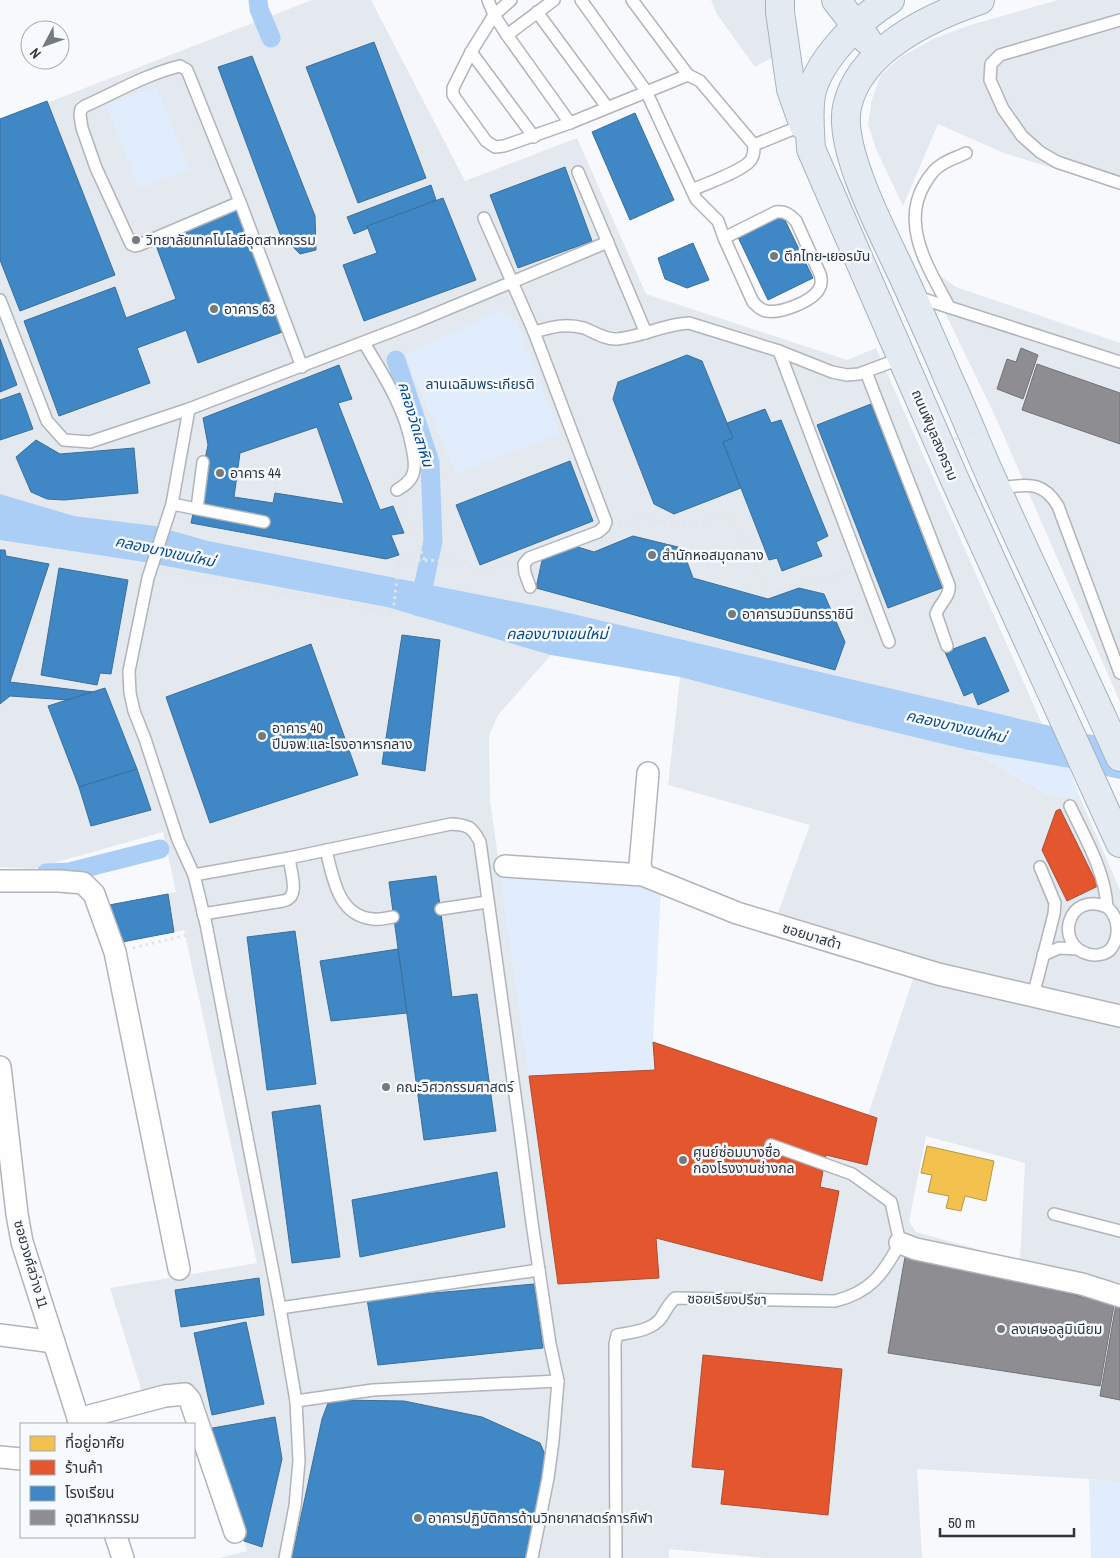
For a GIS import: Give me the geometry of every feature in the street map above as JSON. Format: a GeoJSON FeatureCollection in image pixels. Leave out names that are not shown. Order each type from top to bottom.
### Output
{"type":"FeatureCollection","features":[{"type":"Feature","properties":{"kind":"main road"},"geometry":{"type":"LineString","coordinates":[[780,0],[791,89],[807,137]]}},
{"type":"Feature","properties":{"kind":"main road"},"geometry":{"type":"LineString","coordinates":[[836,0],[879,54]]}},
{"type":"Feature","properties":{"kind":"main road"},"geometry":{"type":"LineString","coordinates":[[980,0],[950,10],[912,31],[879,54],[858,78],[847,107],[846,128],[850,149],[868,201],[954,390],[996,488],[1120,757]]}},
{"type":"Feature","properties":{"kind":"main road"},"geometry":{"type":"LineString","coordinates":[[887,1],[912,31]]}},
{"type":"Feature","properties":{"kind":"main road","name":"ถนนพิบูลสงคราม"},"geometry":{"type":"LineString","coordinates":[[887,1],[856,27],[829,57],[820,71],[811,94],[810,122],[807,137],[954,478],[1120,843]]}},
{"type":"Feature","properties":{"kind":"street"},"geometry":{"type":"LineString","coordinates":[[643,874],[640,866],[648,774]]}},
{"type":"Feature","properties":{"kind":"street","name":"ซอยมาสด้า"},"geometry":{"type":"LineString","coordinates":[[505,866],[643,874],[736,913],[945,976],[1120,1016]]}},
{"type":"Feature","properties":{"kind":"street"},"geometry":{"type":"LineString","coordinates":[[0,881],[83,882],[94,894],[115,952],[179,1269]]}},
{"type":"Feature","properties":{"kind":"street","name":"ซอยวงศ์สว่าง 11"},"geometry":{"type":"LineString","coordinates":[[0,1067],[22,1242],[79,1422]]}},
{"type":"Feature","properties":{"kind":"street"},"geometry":{"type":"LineString","coordinates":[[900,1244],[1082,1284],[1120,1296]]}},
{"type":"Feature","properties":{"kind":"street"},"geometry":{"type":"LineString","coordinates":[[0,1335],[54,1342]]}},
{"type":"Feature","properties":{"kind":"street"},"geometry":{"type":"LineString","coordinates":[[79,1422],[165,1396],[185,1394],[190,1400],[235,1532]]}},
{"type":"Feature","properties":{"kind":"street"},"geometry":{"type":"LineString","coordinates":[[0,1458],[20,1459]]}},
{"type":"Feature","properties":{"kind":"street"},"geometry":{"type":"LineString","coordinates":[[116,1538],[122,1558]]}},
{"type":"Feature","properties":{"kind":"lane"},"geometry":{"type":"LineString","coordinates":[[488,0],[494,15],[507,35],[570,123]]}},
{"type":"Feature","properties":{"kind":"lane"},"geometry":{"type":"LineString","coordinates":[[511,0],[494,15],[471,52],[453,88],[453,95],[486,141],[495,146],[504,146],[534,137],[688,75]]}},
{"type":"Feature","properties":{"kind":"lane"},"geometry":{"type":"LineString","coordinates":[[507,35],[554,0]]}},
{"type":"Feature","properties":{"kind":"lane"},"geometry":{"type":"LineString","coordinates":[[581,0],[646,92],[700,205],[718,221],[724,238],[753,302],[759,308],[766,311],[779,312],[813,296],[819,290],[822,282],[820,274],[796,221],[790,214],[783,211],[776,212],[724,238]]}},
{"type":"Feature","properties":{"kind":"lane"},"geometry":{"type":"LineString","coordinates":[[632,0],[688,75],[700,80],[754,145],[754,154],[750,162],[692,190]]}},
{"type":"Feature","properties":{"kind":"lane"},"geometry":{"type":"LineString","coordinates":[[537,12],[608,108]]}},
{"type":"Feature","properties":{"kind":"lane"},"geometry":{"type":"LineString","coordinates":[[1120,20],[1000,55],[991,64],[990,80],[1002,109],[1022,136],[1040,152],[1057,162],[1120,183]]}},
{"type":"Feature","properties":{"kind":"lane"},"geometry":{"type":"LineString","coordinates":[[471,52],[534,137]]}},
{"type":"Feature","properties":{"kind":"lane"},"geometry":{"type":"LineString","coordinates":[[240,202],[139,245],[131,244],[96,168],[82,128],[80,115],[82,109],[137,82],[180,66],[187,70],[240,202],[302,367]]}},
{"type":"Feature","properties":{"kind":"lane"},"geometry":{"type":"LineString","coordinates":[[754,145],[807,137]]}},
{"type":"Feature","properties":{"kind":"lane"},"geometry":{"type":"LineString","coordinates":[[949,307],[923,257],[915,227],[915,211],[920,193],[928,178],[941,165],[966,154]]}},
{"type":"Feature","properties":{"kind":"lane"},"geometry":{"type":"LineString","coordinates":[[578,172],[646,333]]}},
{"type":"Feature","properties":{"kind":"lane"},"geometry":{"type":"LineString","coordinates":[[484,218],[534,332],[606,522],[602,530],[529,558],[524,564],[530,587]]}},
{"type":"Feature","properties":{"kind":"lane"},"geometry":{"type":"LineString","coordinates":[[0,300],[47,421],[64,440],[90,442],[302,367],[512,283],[608,242]]}},
{"type":"Feature","properties":{"kind":"lane"},"geometry":{"type":"LineString","coordinates":[[912,296],[1120,362]]}},
{"type":"Feature","properties":{"kind":"lane"},"geometry":{"type":"LineString","coordinates":[[534,332],[566,324],[614,339],[689,323],[779,351],[832,372],[847,375],[866,372],[902,358]]}},
{"type":"Feature","properties":{"kind":"lane"},"geometry":{"type":"LineString","coordinates":[[364,343],[396,397],[405,418],[411,440],[415,460],[413,474],[407,484],[397,490]]}},
{"type":"Feature","properties":{"kind":"lane"},"geometry":{"type":"LineString","coordinates":[[779,351],[889,642]]}},
{"type":"Feature","properties":{"kind":"lane"},"geometry":{"type":"LineString","coordinates":[[866,372],[949,586],[949,594],[939,605],[936,614],[947,646]]}},
{"type":"Feature","properties":{"kind":"lane"},"geometry":{"type":"LineString","coordinates":[[189,408],[172,504],[149,573],[129,671],[130,693],[134,711],[178,840],[194,875],[207,930],[280,1308],[296,1400],[299,1461],[295,1506],[285,1558]]}},
{"type":"Feature","properties":{"kind":"lane"},"geometry":{"type":"LineString","coordinates":[[197,508],[203,462]]}},
{"type":"Feature","properties":{"kind":"lane"},"geometry":{"type":"LineString","coordinates":[[996,488],[1040,487],[1051,494],[1058,506],[1120,673]]}},
{"type":"Feature","properties":{"kind":"lane"},"geometry":{"type":"LineString","coordinates":[[172,504],[264,522]]}},
{"type":"Feature","properties":{"kind":"lane"},"geometry":{"type":"LineString","coordinates":[[1070,806],[1104,879],[1108,907]]}},
{"type":"Feature","properties":{"kind":"lane"},"geometry":{"type":"LineString","coordinates":[[194,875],[289,858],[451,824],[465,825],[474,830],[480,842],[539,1270],[550,1344],[558,1381],[548,1478],[532,1558]]}},
{"type":"Feature","properties":{"kind":"lane"},"geometry":{"type":"LineString","coordinates":[[326,850],[336,890],[341,900],[349,909],[360,916],[374,919],[393,917]]}},
{"type":"Feature","properties":{"kind":"lane"},"geometry":{"type":"LineString","coordinates":[[203,914],[283,901],[289,898],[292,895],[293,889],[289,858]]}},
{"type":"Feature","properties":{"kind":"lane"},"geometry":{"type":"LineString","coordinates":[[1040,867],[1055,902],[1065,911],[1069,912],[1084,905],[1092,903],[1108,907],[1114,912],[1120,928],[1114,953],[1092,955],[1077,949],[1071,941],[1068,932],[1068,923],[1076,909]]}},
{"type":"Feature","properties":{"kind":"lane"},"geometry":{"type":"LineString","coordinates":[[441,909],[487,902]]}},
{"type":"Feature","properties":{"kind":"lane"},"geometry":{"type":"LineString","coordinates":[[1033,996],[1054,914],[1055,902]]}},
{"type":"Feature","properties":{"kind":"lane"},"geometry":{"type":"LineString","coordinates":[[1044,955],[1059,948],[1077,949]]}},
{"type":"Feature","properties":{"kind":"lane"},"geometry":{"type":"LineString","coordinates":[[771,1145],[852,1174],[891,1202],[900,1244]]}},
{"type":"Feature","properties":{"kind":"lane"},"geometry":{"type":"LineString","coordinates":[[1054,1214],[1120,1231]]}},
{"type":"Feature","properties":{"kind":"lane","name":"ซอยเรียงปรีชา"},"geometry":{"type":"LineString","coordinates":[[616,1558],[615,1344],[617,1335],[643,1330],[656,1323],[667,1306],[675,1298],[835,1301],[852,1297],[878,1279],[900,1244]]}},
{"type":"Feature","properties":{"kind":"lane"},"geometry":{"type":"LineString","coordinates":[[280,1308],[539,1270]]}},
{"type":"Feature","properties":{"kind":"lane"},"geometry":{"type":"LineString","coordinates":[[296,1400],[373,1390],[558,1381]]}},
{"type":"Feature","properties":{"kind":"path"},"geometry":{"type":"LineString","coordinates":[[931,448],[985,427]]}},
{"type":"Feature","properties":{"kind":"path"},"geometry":{"type":"LineString","coordinates":[[397,490],[425,561]]}},
{"type":"Feature","properties":{"kind":"path"},"geometry":{"type":"LineString","coordinates":[[604,527],[643,518],[684,526],[732,516],[768,594],[861,568]]}},
{"type":"Feature","properties":{"kind":"path"},"geometry":{"type":"LineString","coordinates":[[149,573],[393,613],[399,560],[465,561],[475,572],[529,558]]}},
{"type":"Feature","properties":{"kind":"path"},"geometry":{"type":"LineString","coordinates":[[115,952],[207,930]]}},
{"type":"Feature","properties":{"kind":"shaded area"},"geometry":{"type":"Polygon","coordinates":[[[312,0],[371,0],[465,181],[577,138],[646,294],[847,360],[876,348],[1042,724],[552,609],[551,655],[498,715],[489,736],[490,801],[529,1075],[653,1042],[868,1115],[914,976],[1120,1021],[1120,1483],[1089,1479],[917,1469],[922,1558],[766,1558],[669,1549],[669,1558],[219,1558],[247,1551],[207,1429],[190,1386],[143,1395],[110,1288],[257,1263],[184,930],[117,943],[109,905],[176,892],[163,832],[33,869],[0,867],[0,121],[312,0]],[[926,1136],[909,1221],[916,1232],[1020,1261],[1025,1163],[926,1136]]]}},
{"type":"Feature","properties":{"kind":"shaded area"},"geometry":{"type":"Polygon","coordinates":[[[711,0],[771,0],[777,55],[755,67],[717,14],[711,0]]]}},
{"type":"Feature","properties":{"kind":"shaded area"},"geometry":{"type":"Polygon","coordinates":[[[1058,0],[1120,0],[1120,189],[1004,153],[938,124],[903,206],[876,149],[868,124],[872,99],[881,75],[901,57],[933,39],[967,26],[1058,0]]]}},
{"type":"Feature","properties":{"kind":"shaded area"},"geometry":{"type":"Polygon","coordinates":[[[920,261],[956,287],[1120,343],[1120,702],[996,418],[920,261]]]}},
{"type":"Feature","properties":{"kind":"shaded area"},"geometry":{"type":"Polygon","coordinates":[[[680,677],[968,750],[1049,795],[1081,800],[1120,890],[1120,1012],[1021,987],[776,918],[810,825],[668,785],[680,677]]]}},
{"type":"Feature","properties":{"kind":"green space"},"geometry":{"type":"Polygon","coordinates":[[[156,86],[189,169],[139,189],[106,105],[156,86]]]}},
{"type":"Feature","properties":{"kind":"green space","name":"ลานเฉลิมพระเกียรติ"},"geometry":{"type":"Polygon","coordinates":[[[498,311],[516,320],[560,434],[456,473],[405,355],[498,311]]]}},
{"type":"Feature","properties":{"kind":"green space"},"geometry":{"type":"Polygon","coordinates":[[[968,750],[1069,768],[1081,800],[1049,795],[968,750]]]}},
{"type":"Feature","properties":{"kind":"green space"},"geometry":{"type":"Polygon","coordinates":[[[500,872],[639,879],[661,888],[653,1042],[655,1070],[529,1076],[500,872]]]}},
{"type":"Feature","properties":{"kind":"green space"},"geometry":{"type":"Polygon","coordinates":[[[1089,1479],[1120,1483],[1120,1558],[1091,1558],[1089,1479]]]}},
{"type":"Feature","properties":{"kind":"water","name":"คลองบางเขนใหม่"},"geometry":{"type":"Polygon","coordinates":[[[0,494],[74,516],[155,526],[208,541],[552,609],[1120,741],[1120,779],[968,750],[680,677],[551,655],[387,607],[144,562],[0,540],[0,494]]]}},
{"type":"Feature","properties":{"kind":"building: ที่อยู่อาศัย"},"geometry":{"type":"Polygon","coordinates":[[[927,1146],[994,1161],[986,1201],[965,1196],[961,1211],[946,1208],[949,1196],[928,1192],[932,1175],[921,1173],[927,1146]]]}},
{"type":"Feature","properties":{"kind":"building: ร้านค้า"},"geometry":{"type":"Polygon","coordinates":[[[1060,809],[1098,886],[1067,901],[1042,850],[1056,811],[1060,809]]]}},
{"type":"Feature","properties":{"kind":"building: ร้านค้า","name":"ศูนย์ซ่อมบางซื่อ กองโรงงานช่างกล"},"geometry":{"type":"Polygon","coordinates":[[[653,1042],[877,1118],[867,1165],[826,1155],[820,1187],[839,1191],[822,1281],[656,1238],[659,1278],[558,1284],[529,1076],[655,1070],[653,1042]]]}},
{"type":"Feature","properties":{"kind":"building: ร้านค้า"},"geometry":{"type":"Polygon","coordinates":[[[703,1355],[842,1369],[828,1515],[721,1504],[725,1470],[692,1467],[703,1355]]]}},
{"type":"Feature","properties":{"kind":"building: โรงเรียน"},"geometry":{"type":"Polygon","coordinates":[[[374,42],[426,178],[358,203],[306,67],[374,42]]]}},
{"type":"Feature","properties":{"kind":"building: โรงเรียน"},"geometry":{"type":"Polygon","coordinates":[[[252,56],[315,216],[316,250],[300,254],[280,234],[218,67],[252,56]]]}},
{"type":"Feature","properties":{"kind":"building: โรงเรียน"},"geometry":{"type":"Polygon","coordinates":[[[47,101],[115,275],[20,311],[0,260],[0,119],[47,101]]]}},
{"type":"Feature","properties":{"kind":"building: โรงเรียน"},"geometry":{"type":"Polygon","coordinates":[[[635,113],[674,200],[630,220],[592,132],[635,113]]]}},
{"type":"Feature","properties":{"kind":"building: โรงเรียน"},"geometry":{"type":"Polygon","coordinates":[[[565,167],[592,241],[518,268],[490,195],[565,167]]]}},
{"type":"Feature","properties":{"kind":"building: โรงเรียน"},"geometry":{"type":"Polygon","coordinates":[[[431,185],[436,200],[354,234],[347,217],[431,185]]]}},
{"type":"Feature","properties":{"kind":"building: โรงเรียน"},"geometry":{"type":"Polygon","coordinates":[[[443,198],[476,280],[364,321],[343,265],[377,253],[367,226],[443,198]]]}},
{"type":"Feature","properties":{"kind":"building: โรงเรียน","name":"อาคาร 63"},"geometry":{"type":"Polygon","coordinates":[[[240,208],[285,331],[198,363],[186,330],[137,348],[150,383],[59,416],[24,321],[115,287],[126,318],[176,299],[154,240],[240,208]]]}},
{"type":"Feature","properties":{"kind":"building: โรงเรียน","name":"ตึกไทย-เยอรมัน"},"geometry":{"type":"Polygon","coordinates":[[[781,212],[813,278],[768,300],[736,233],[781,212]]]}},
{"type":"Feature","properties":{"kind":"building: โรงเรียน"},"geometry":{"type":"Polygon","coordinates":[[[693,243],[709,280],[687,288],[665,279],[658,258],[693,243]]]}},
{"type":"Feature","properties":{"kind":"building: โรงเรียน"},"geometry":{"type":"Polygon","coordinates":[[[0,339],[17,385],[0,392],[0,339]]]}},
{"type":"Feature","properties":{"kind":"building: โรงเรียน"},"geometry":{"type":"Polygon","coordinates":[[[687,355],[702,361],[733,438],[723,442],[741,488],[674,514],[654,504],[613,399],[618,382],[687,355]]]}},
{"type":"Feature","properties":{"kind":"building: โรงเรียน","name":"อาคาร 44"},"geometry":{"type":"Polygon","coordinates":[[[339,365],[352,399],[338,403],[380,510],[393,506],[404,533],[391,535],[399,555],[386,559],[191,523],[208,445],[203,418],[339,365]],[[317,427],[240,453],[234,497],[273,503],[275,493],[344,504],[317,427]]]}},
{"type":"Feature","properties":{"kind":"building: โรงเรียน"},"geometry":{"type":"Polygon","coordinates":[[[20,393],[33,429],[0,440],[0,400],[20,393]]]}},
{"type":"Feature","properties":{"kind":"building: โรงเรียน"},"geometry":{"type":"Polygon","coordinates":[[[871,404],[942,588],[888,608],[817,425],[871,404]]]}},
{"type":"Feature","properties":{"kind":"building: โรงเรียน"},"geometry":{"type":"Polygon","coordinates":[[[765,409],[771,423],[781,420],[828,536],[816,542],[822,556],[782,571],[777,558],[769,560],[723,442],[733,438],[727,423],[765,409]]]}},
{"type":"Feature","properties":{"kind":"building: โรงเรียน"},"geometry":{"type":"Polygon","coordinates":[[[36,440],[60,454],[134,448],[138,493],[64,500],[47,499],[31,492],[16,457],[36,440]]]}},
{"type":"Feature","properties":{"kind":"building: โรงเรียน"},"geometry":{"type":"Polygon","coordinates":[[[570,461],[593,521],[480,565],[456,505],[570,461]]]}},
{"type":"Feature","properties":{"kind":"building: โรงเรียน","name":"อาคารนวมินทรราชินี"},"geometry":{"type":"Polygon","coordinates":[[[633,536],[682,548],[693,578],[768,599],[799,588],[824,594],[845,642],[835,670],[536,588],[543,556],[568,544],[594,552],[633,536]]]}},
{"type":"Feature","properties":{"kind":"building: โรงเรียน"},"geometry":{"type":"Polygon","coordinates":[[[0,550],[5,550],[6,556],[49,564],[10,682],[93,692],[68,700],[10,696],[0,704],[0,550]]]}},
{"type":"Feature","properties":{"kind":"building: โรงเรียน"},"geometry":{"type":"Polygon","coordinates":[[[59,568],[128,580],[111,674],[100,673],[97,685],[41,675],[59,568]]]}},
{"type":"Feature","properties":{"kind":"building: โรงเรียน"},"geometry":{"type":"Polygon","coordinates":[[[402,635],[440,640],[425,771],[382,764],[402,635]]]}},
{"type":"Feature","properties":{"kind":"building: โรงเรียน"},"geometry":{"type":"Polygon","coordinates":[[[985,637],[1009,691],[978,705],[973,692],[964,696],[945,652],[985,637]]]}},
{"type":"Feature","properties":{"kind":"building: โรงเรียน","name":"อาคาร 40 ปีมจพ.และโรงอาหารกลาง"},"geometry":{"type":"Polygon","coordinates":[[[311,644],[358,775],[210,823],[166,697],[311,644]]]}},
{"type":"Feature","properties":{"kind":"building: โรงเรียน"},"geometry":{"type":"Polygon","coordinates":[[[105,688],[137,769],[79,787],[48,706],[105,688]]]}},
{"type":"Feature","properties":{"kind":"building: โรงเรียน"},"geometry":{"type":"Polygon","coordinates":[[[137,769],[151,810],[91,826],[79,787],[137,769]]]}},
{"type":"Feature","properties":{"kind":"building: โรงเรียน"},"geometry":{"type":"Polygon","coordinates":[[[436,876],[452,997],[477,994],[496,1131],[424,1140],[389,882],[436,876]]]}},
{"type":"Feature","properties":{"kind":"building: โรงเรียน"},"geometry":{"type":"Polygon","coordinates":[[[168,894],[174,932],[117,943],[109,905],[168,894]]]}},
{"type":"Feature","properties":{"kind":"building: โรงเรียน"},"geometry":{"type":"Polygon","coordinates":[[[295,931],[316,1084],[267,1090],[247,937],[295,931]]]}},
{"type":"Feature","properties":{"kind":"building: โรงเรียน"},"geometry":{"type":"Polygon","coordinates":[[[398,949],[407,1013],[331,1021],[320,961],[398,949]]]}},
{"type":"Feature","properties":{"kind":"building: โรงเรียน"},"geometry":{"type":"Polygon","coordinates":[[[320,1105],[340,1257],[292,1263],[272,1112],[320,1105]]]}},
{"type":"Feature","properties":{"kind":"building: โรงเรียน"},"geometry":{"type":"Polygon","coordinates":[[[497,1172],[505,1227],[360,1257],[352,1200],[497,1172]]]}},
{"type":"Feature","properties":{"kind":"building: โรงเรียน"},"geometry":{"type":"Polygon","coordinates":[[[259,1278],[264,1315],[181,1327],[175,1290],[259,1278]]]}},
{"type":"Feature","properties":{"kind":"building: โรงเรียน"},"geometry":{"type":"Polygon","coordinates":[[[534,1284],[543,1348],[378,1365],[367,1299],[534,1284]]]}},
{"type":"Feature","properties":{"kind":"building: โรงเรียน"},"geometry":{"type":"Polygon","coordinates":[[[246,1322],[264,1404],[212,1415],[194,1333],[246,1322]]]}},
{"type":"Feature","properties":{"kind":"building: โรงเรียน","name":"อาคารปฏิบัติการด้านวิทยาศาสตร์การกีฬา"},"geometry":{"type":"Polygon","coordinates":[[[338,1400],[404,1401],[482,1417],[540,1443],[547,1459],[527,1558],[292,1558],[322,1419],[328,1403],[338,1400]]]}},
{"type":"Feature","properties":{"kind":"building: โรงเรียน"},"geometry":{"type":"Polygon","coordinates":[[[275,1417],[282,1459],[262,1547],[244,1541],[207,1429],[275,1417]]]}},
{"type":"Feature","properties":{"kind":"building: อุตสาหกรรม"},"geometry":{"type":"Polygon","coordinates":[[[1021,348],[1038,355],[1023,399],[997,389],[1007,359],[1016,362],[1021,348]]]}},
{"type":"Feature","properties":{"kind":"building: อุตสาหกรรม"},"geometry":{"type":"Polygon","coordinates":[[[1037,364],[1120,393],[1120,444],[1022,410],[1037,364]]]}},
{"type":"Feature","properties":{"kind":"building: อุตสาหกรรม","name":"ลงเศษอลูมิเนียม"},"geometry":{"type":"Polygon","coordinates":[[[905,1257],[942,1261],[1114,1305],[1100,1386],[888,1353],[905,1257]]]}},
{"type":"Feature","properties":{"kind":"building: อุตสาหกรรม"},"geometry":{"type":"Polygon","coordinates":[[[1116,1304],[1120,1305],[1120,1400],[1100,1396],[1116,1304]]]}},
{"type":"Feature","properties":{"kind":"waterway","name":"คลองวัดเสาหิน"},"geometry":{"type":"LineString","coordinates":[[258,0],[259,9],[271,38]]}},
{"type":"Feature","properties":{"kind":"waterway","name":"คลองวัดเสาหิน"},"geometry":{"type":"LineString","coordinates":[[396,360],[430,462],[433,541],[419,607]]}},
{"type":"Feature","properties":{"kind":"waterway"},"geometry":{"type":"LineString","coordinates":[[46,873],[69,872],[160,849]]}},
{"type":"Feature","properties":{"kind":"place","name":"วิทยาลัยเทคโนโลยีอุตสาหกรรม"},"geometry":{"type":"Point","coordinates":[136,240]}},
{"type":"Feature","properties":{"kind":"place","name":"ตึกไทย-เยอรมัน"},"geometry":{"type":"Point","coordinates":[774,256]}},
{"type":"Feature","properties":{"kind":"place","name":"อาคาร 63"},"geometry":{"type":"Point","coordinates":[214,309]}},
{"type":"Feature","properties":{"kind":"place","name":"อาคาร 44"},"geometry":{"type":"Point","coordinates":[220,473]}},
{"type":"Feature","properties":{"kind":"place","name":"สำนักหอสมุดกลาง"},"geometry":{"type":"Point","coordinates":[652,555]}},
{"type":"Feature","properties":{"kind":"place","name":"อาคารนวมินทรราชินี"},"geometry":{"type":"Point","coordinates":[732,614]}},
{"type":"Feature","properties":{"kind":"place","name":"อาคาร 40 ปีมจพ.และโรงอาหารกลาง"},"geometry":{"type":"Point","coordinates":[262,736]}},
{"type":"Feature","properties":{"kind":"place","name":"คณะวิศวกรรมศาสตร์"},"geometry":{"type":"Point","coordinates":[386,1087]}},
{"type":"Feature","properties":{"kind":"place","name":"ศูนย์ซ่อมบางซื่อ กองโรงงานช่างกล"},"geometry":{"type":"Point","coordinates":[683,1160]}},
{"type":"Feature","properties":{"kind":"place","name":"ลงเศษอลูมิเนียม"},"geometry":{"type":"Point","coordinates":[1001,1329]}},
{"type":"Feature","properties":{"kind":"place","name":"อาคารปฏิบัติการด้านวิทยาศาสตร์การกีฬา"},"geometry":{"type":"Point","coordinates":[418,1518]}}]}
